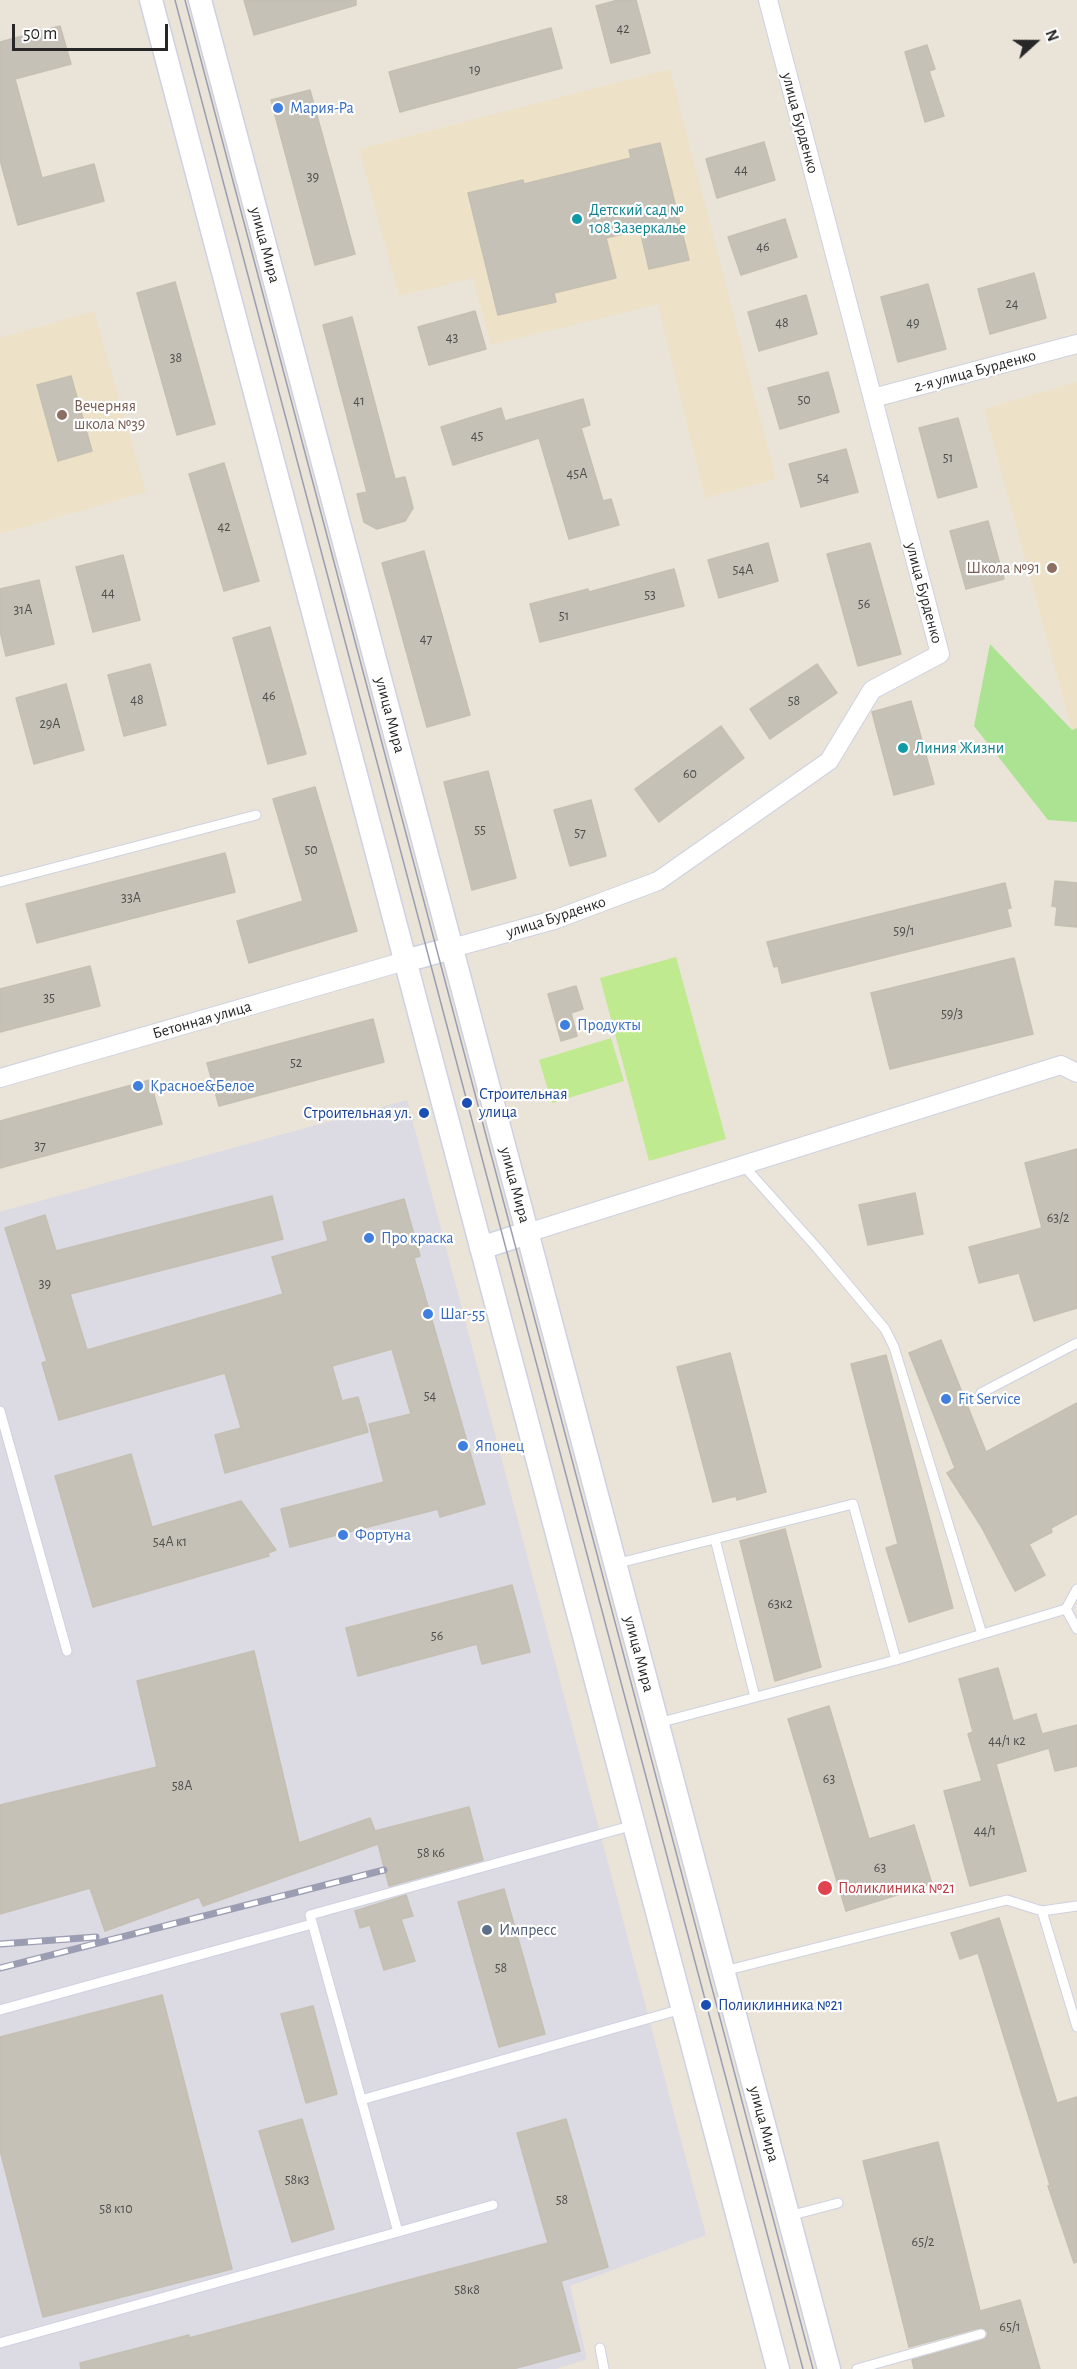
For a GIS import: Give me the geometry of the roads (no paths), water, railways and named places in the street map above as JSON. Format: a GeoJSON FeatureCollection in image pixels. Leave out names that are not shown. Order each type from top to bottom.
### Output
{"type":"FeatureCollection","features":[{"type":"Feature","properties":{"kind":"street"},"geometry":{"type":"LineString","coordinates":[[151,0],[778,2369]]}},
{"type":"Feature","properties":{"kind":"street","name":"улица Мира"},"geometry":{"type":"LineString","coordinates":[[200,0],[829,2369]]}},
{"type":"Feature","properties":{"kind":"street","name":"улица Бурденко"},"geometry":{"type":"LineString","coordinates":[[452,948],[554,920],[658,881],[829,761],[872,690],[940,654],[768,0]]}},
{"type":"Feature","properties":{"kind":"street","name":"2-я улица Бурденко"},"geometry":{"type":"LineString","coordinates":[[873,398],[1077,344]]}},
{"type":"Feature","properties":{"kind":"street"},"geometry":{"type":"LineString","coordinates":[[405,961],[452,948]]}},
{"type":"Feature","properties":{"kind":"street","name":"Бетонная улица"},"geometry":{"type":"LineString","coordinates":[[0,1078],[405,961]]}},
{"type":"Feature","properties":{"kind":"street"},"geometry":{"type":"LineString","coordinates":[[481,1248],[1061,1065],[1077,1073]]}},
{"type":"Feature","properties":{"kind":"lane"},"geometry":{"type":"LineString","coordinates":[[0,882],[256,815]]}},
{"type":"Feature","properties":{"kind":"lane"},"geometry":{"type":"LineString","coordinates":[[743,1165],[885,1329],[894,1347],[982,1634]]}},
{"type":"Feature","properties":{"kind":"lane"},"geometry":{"type":"LineString","coordinates":[[981,1393],[1077,1343]]}},
{"type":"Feature","properties":{"kind":"lane"},"geometry":{"type":"LineString","coordinates":[[0,1411],[68,1651]]}},
{"type":"Feature","properties":{"kind":"lane"},"geometry":{"type":"LineString","coordinates":[[615,1564],[853,1504],[896,1660]]}},
{"type":"Feature","properties":{"kind":"lane"},"geometry":{"type":"LineString","coordinates":[[715,1539],[755,1697]]}},
{"type":"Feature","properties":{"kind":"lane"},"geometry":{"type":"LineString","coordinates":[[658,1723],[896,1660],[1066,1610],[1077,1588]]}},
{"type":"Feature","properties":{"kind":"lane"},"geometry":{"type":"LineString","coordinates":[[1066,1610],[1077,1629]]}},
{"type":"Feature","properties":{"kind":"lane"},"geometry":{"type":"LineString","coordinates":[[398,2232],[310,1915],[634,1825]]}},
{"type":"Feature","properties":{"kind":"lane"},"geometry":{"type":"LineString","coordinates":[[724,1971],[1007,1900],[1042,1911],[1077,1906]]}},
{"type":"Feature","properties":{"kind":"lane"},"geometry":{"type":"LineString","coordinates":[[1042,1911],[1077,2027]]}},
{"type":"Feature","properties":{"kind":"lane"},"geometry":{"type":"LineString","coordinates":[[0,2010],[312,1924]]}},
{"type":"Feature","properties":{"kind":"lane"},"geometry":{"type":"LineString","coordinates":[[361,2100],[682,2009]]}},
{"type":"Feature","properties":{"kind":"lane"},"geometry":{"type":"LineString","coordinates":[[789,2216],[838,2203]]}},
{"type":"Feature","properties":{"kind":"lane"},"geometry":{"type":"LineString","coordinates":[[0,2343],[493,2205]]}},
{"type":"Feature","properties":{"kind":"lane"},"geometry":{"type":"LineString","coordinates":[[857,2369],[981,2334]]}},
{"type":"Feature","properties":{"kind":"lane"},"geometry":{"type":"LineString","coordinates":[[600,2348],[604,2369]]}},
{"type":"Feature","properties":{"kind":"tram line"},"geometry":{"type":"LineString","coordinates":[[175,0],[803,2369]]}},
{"type":"Feature","properties":{"kind":"tram line"},"geometry":{"type":"LineString","coordinates":[[185,0],[813,2369]]}},
{"type":"Feature","properties":{"kind":"railway"},"geometry":{"type":"LineString","coordinates":[[0,1968],[384,1870]]}},
{"type":"Feature","properties":{"kind":"railway"},"geometry":{"type":"LineString","coordinates":[[0,1944],[96,1937]]}},
{"type":"Feature","properties":{"kind":"place","name":"Мария-Ра"},"geometry":{"type":"Point","coordinates":[278,108]}},
{"type":"Feature","properties":{"kind":"place","name":"Детский сад № 108 Зазеркалье"},"geometry":{"type":"Point","coordinates":[577,219]}},
{"type":"Feature","properties":{"kind":"place","name":"Вечерняя школа №39"},"geometry":{"type":"Point","coordinates":[62,415]}},
{"type":"Feature","properties":{"kind":"place","name":"Школа №91"},"geometry":{"type":"Point","coordinates":[1052,568]}},
{"type":"Feature","properties":{"kind":"place","name":"Линия Жизни"},"geometry":{"type":"Point","coordinates":[903,748]}},
{"type":"Feature","properties":{"kind":"place","name":"Продукты"},"geometry":{"type":"Point","coordinates":[565,1025]}},
{"type":"Feature","properties":{"kind":"place","name":"Красное&Белое"},"geometry":{"type":"Point","coordinates":[138,1086]}},
{"type":"Feature","properties":{"kind":"place","name":"Строительная улица"},"geometry":{"type":"Point","coordinates":[467,1103]}},
{"type":"Feature","properties":{"kind":"place","name":"Строительная ул."},"geometry":{"type":"Point","coordinates":[424,1113]}},
{"type":"Feature","properties":{"kind":"place","name":"Про краска"},"geometry":{"type":"Point","coordinates":[369,1238]}},
{"type":"Feature","properties":{"kind":"place","name":"Шаг-55"},"geometry":{"type":"Point","coordinates":[428,1314]}},
{"type":"Feature","properties":{"kind":"place","name":"Fit Service"},"geometry":{"type":"Point","coordinates":[946,1399]}},
{"type":"Feature","properties":{"kind":"place","name":"Японец"},"geometry":{"type":"Point","coordinates":[463,1446]}},
{"type":"Feature","properties":{"kind":"place","name":"Фортуна"},"geometry":{"type":"Point","coordinates":[343,1535]}},
{"type":"Feature","properties":{"kind":"place","name":"Поликлиника №21"},"geometry":{"type":"Point","coordinates":[825,1888]}},
{"type":"Feature","properties":{"kind":"place","name":"Импресс"},"geometry":{"type":"Point","coordinates":[487,1930]}},
{"type":"Feature","properties":{"kind":"place","name":"Поликлинника №21"},"geometry":{"type":"Point","coordinates":[706,2005]}}]}
